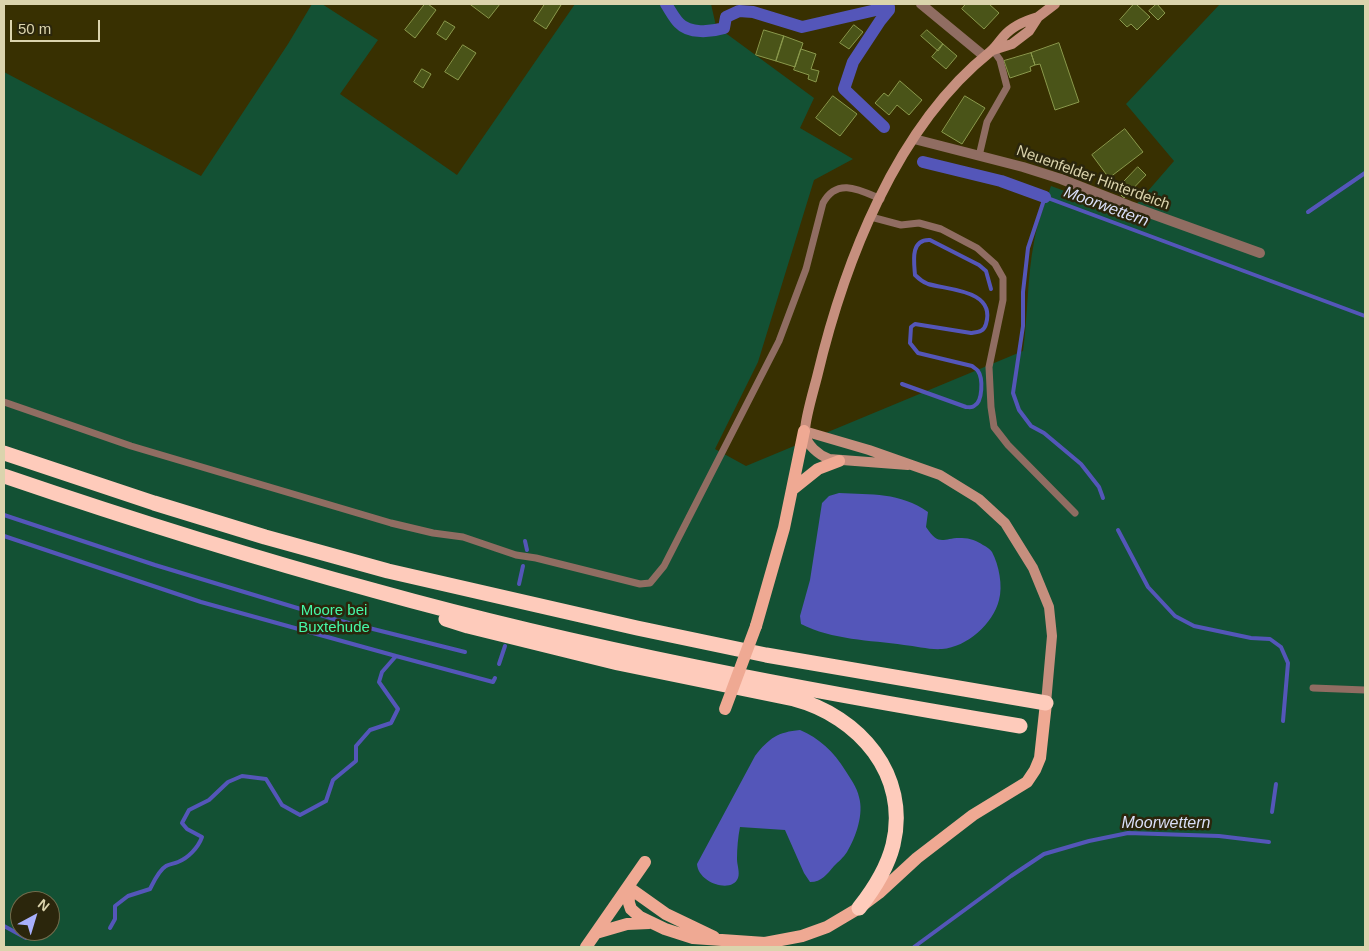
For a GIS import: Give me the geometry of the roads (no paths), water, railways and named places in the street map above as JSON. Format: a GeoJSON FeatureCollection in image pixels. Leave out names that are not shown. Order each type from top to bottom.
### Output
{"type":"FeatureCollection","features":[{"type":"Feature","properties":{"kind":"highway"},"geometry":{"type":"LineString","coordinates":[[4,453],[154,503],[265,537],[388,571],[766,655],[1046,703]]}},
{"type":"Feature","properties":{"kind":"highway"},"geometry":{"type":"LineString","coordinates":[[4,476],[186,536],[378,592],[468,626],[501,629],[610,649],[794,687],[1020,726]]}},
{"type":"Feature","properties":{"kind":"highway"},"geometry":{"type":"LineString","coordinates":[[518,633],[618,663],[803,701],[823,708],[848,724],[868,743],[879,757],[891,786],[896,812],[896,835],[888,861],[875,887],[859,908]]}},
{"type":"Feature","properties":{"kind":"main road"},"geometry":{"type":"LineString","coordinates":[[725,709],[756,626],[784,528],[821,359],[836,308],[871,217],[903,156],[939,102],[1004,35],[1022,22],[1038,17],[1055,4]]}},
{"type":"Feature","properties":{"kind":"main road"},"geometry":{"type":"LineString","coordinates":[[804,431],[810,445],[820,455],[830,459],[908,465]]}},
{"type":"Feature","properties":{"kind":"main road"},"geometry":{"type":"LineString","coordinates":[[628,887],[631,909],[640,917],[654,925],[693,938],[750,943],[787,940],[827,927],[859,908],[957,826],[1027,782],[1040,758],[1052,636],[1051,615],[1043,590],[1022,549],[1005,523],[980,499],[940,475],[869,450],[804,431]]}},
{"type":"Feature","properties":{"kind":"main road"},"geometry":{"type":"LineString","coordinates":[[793,489],[818,469],[839,461]]}},
{"type":"Feature","properties":{"kind":"main road"},"geometry":{"type":"LineString","coordinates":[[586,947],[645,862]]}},
{"type":"Feature","properties":{"kind":"main road"},"geometry":{"type":"LineString","coordinates":[[628,887],[672,917],[721,940]]}},
{"type":"Feature","properties":{"kind":"main road"},"geometry":{"type":"LineString","coordinates":[[596,934],[617,926],[635,923],[654,925]]}},
{"type":"Feature","properties":{"kind":"street"},"geometry":{"type":"LineString","coordinates":[[921,4],[988,53]]}},
{"type":"Feature","properties":{"kind":"street","name":"Neuenfelder Hinterdeich"},"geometry":{"type":"LineString","coordinates":[[914,139],[1023,167],[1061,179],[1260,254]]}},
{"type":"Feature","properties":{"kind":"lane"},"geometry":{"type":"LineString","coordinates":[[979,156],[987,122],[1007,86],[1000,60],[988,53]]}},
{"type":"Feature","properties":{"kind":"lane"},"geometry":{"type":"LineString","coordinates":[[4,402],[131,446],[391,523],[433,533],[463,537],[516,555],[536,558],[640,584],[650,583],[664,566],[779,341],[806,269],[823,203],[828,195],[839,188],[850,188],[880,199]]}},
{"type":"Feature","properties":{"kind":"lane"},"geometry":{"type":"LineString","coordinates":[[871,217],[901,225],[920,223],[941,230],[977,248],[995,264],[1003,278],[1003,300],[989,367],[994,426],[1008,445],[1074,513]]}},
{"type":"Feature","properties":{"kind":"lane"},"geometry":{"type":"LineString","coordinates":[[1313,688],[1365,690]]}},
{"type":"Feature","properties":{"kind":"waterway"},"geometry":{"type":"LineString","coordinates":[[666,4],[675,19],[683,27],[700,31],[724,28],[726,17],[739,11],[753,12],[802,27],[889,7],[889,10],[853,62],[844,89],[884,127]]}},
{"type":"Feature","properties":{"kind":"waterway"},"geometry":{"type":"LineString","coordinates":[[923,162],[1001,181],[1045,197]]}},
{"type":"Feature","properties":{"kind":"waterway"},"geometry":{"type":"LineString","coordinates":[[1308,212],[1365,173]]}},
{"type":"Feature","properties":{"kind":"waterway","name":"Moorwettern"},"geometry":{"type":"LineString","coordinates":[[1103,498],[1099,487],[1081,464],[1044,433],[1031,426],[1019,410],[1013,393],[1023,326],[1023,292],[1028,248],[1045,197],[1365,316]]}},
{"type":"Feature","properties":{"kind":"waterway"},"geometry":{"type":"LineString","coordinates":[[902,384],[966,407],[972,407],[977,404],[981,395],[980,374],[978,370],[972,366],[918,353],[910,343],[911,327],[915,324],[971,333],[982,330],[985,327],[987,313],[984,304],[978,298],[958,290],[928,284],[915,275],[915,252],[919,243],[930,240],[979,265],[986,271],[991,289]]}},
{"type":"Feature","properties":{"kind":"waterway"},"geometry":{"type":"LineString","coordinates":[[4,515],[155,565],[337,620],[465,652]]}},
{"type":"Feature","properties":{"kind":"waterway","name":"Moorwettern"},"geometry":{"type":"LineString","coordinates":[[1118,530],[1148,587],[1175,616],[1194,626],[1251,638],[1270,639],[1281,647],[1288,663],[1283,721]]}},
{"type":"Feature","properties":{"kind":"waterway"},"geometry":{"type":"LineString","coordinates":[[4,536],[201,602],[396,656],[382,672],[379,682],[398,709],[391,723],[370,730],[356,746],[356,761],[333,780],[326,801],[300,815],[282,805],[266,779],[242,776],[228,782],[209,800],[189,810],[182,823],[187,829],[202,837],[195,849],[182,860],[163,868],[150,889],[128,896],[115,906],[115,919],[110,928]]}},
{"type":"Feature","properties":{"kind":"waterway"},"geometry":{"type":"LineString","coordinates":[[525,541],[527,550]]}},
{"type":"Feature","properties":{"kind":"waterway"},"geometry":{"type":"LineString","coordinates":[[519,584],[523,566]]}},
{"type":"Feature","properties":{"kind":"waterway"},"geometry":{"type":"LineString","coordinates":[[499,664],[505,646]]}},
{"type":"Feature","properties":{"kind":"waterway"},"geometry":{"type":"LineString","coordinates":[[396,656],[493,682],[495,678]]}},
{"type":"Feature","properties":{"kind":"waterway","name":"Moorwettern"},"geometry":{"type":"LineString","coordinates":[[1272,812],[1276,784]]}},
{"type":"Feature","properties":{"kind":"waterway","name":"Moorwettern"},"geometry":{"type":"LineString","coordinates":[[914,947],[1044,854],[1089,841],[1128,833],[1219,836],[1269,842]]}},
{"type":"Feature","properties":{"kind":"waterway"},"geometry":{"type":"LineString","coordinates":[[4,926],[10,929]]}},
{"type":"Feature","properties":{"kind":"park label","name":"Moore bei Buxtehude"},"geometry":{"type":"Point","coordinates":[334,620]}}]}
